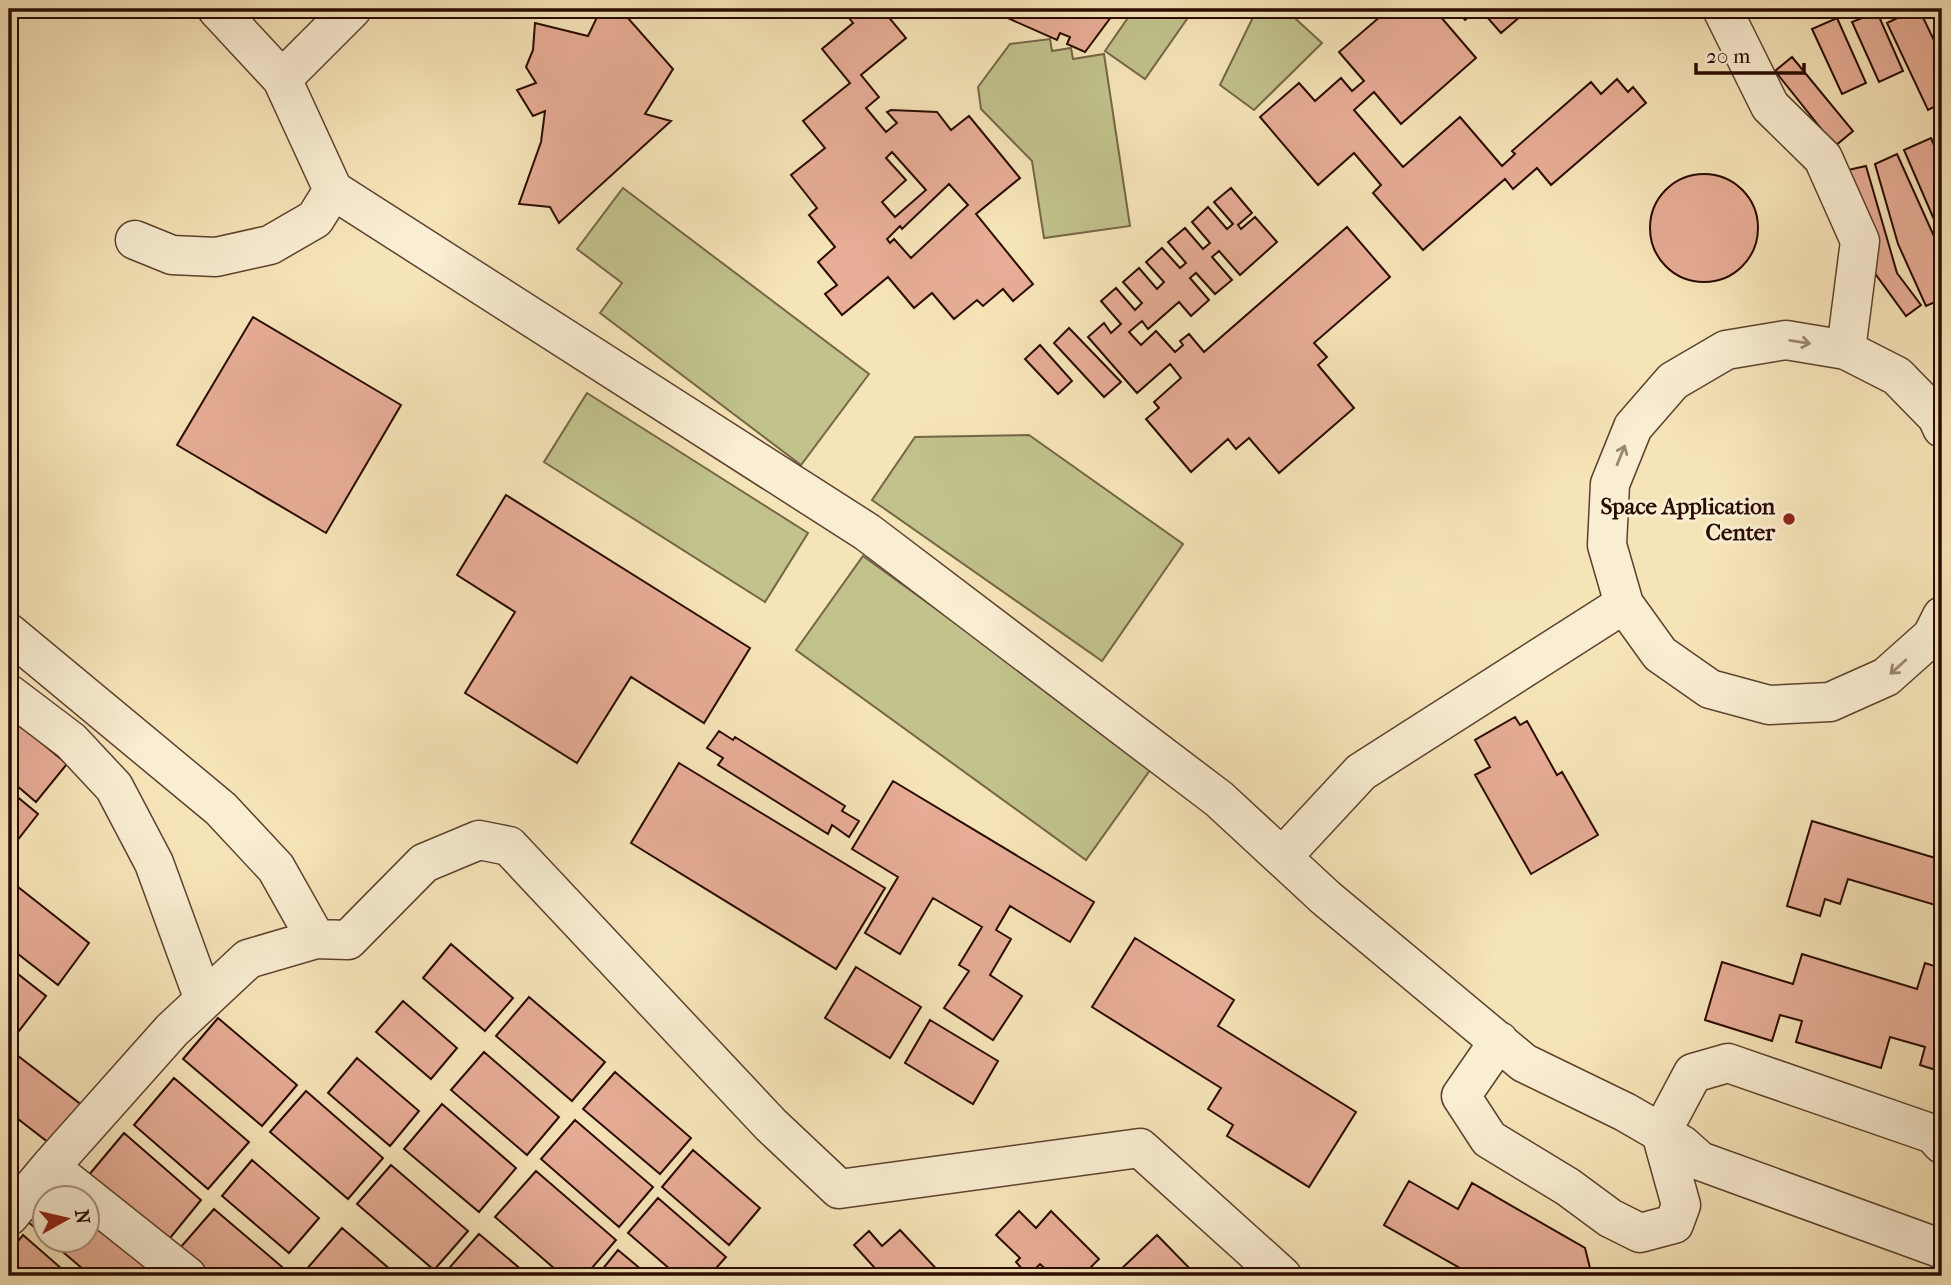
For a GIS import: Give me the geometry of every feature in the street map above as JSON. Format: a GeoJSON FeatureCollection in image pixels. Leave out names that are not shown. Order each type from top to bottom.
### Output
{"type":"FeatureCollection","features":[{"type":"Feature","properties":{"kind":"street"},"geometry":{"type":"LineString","coordinates":[[216,9],[282,79],[332,190],[867,532],[1219,799],[1326,898],[1524,1063],[1625,1112],[1682,1145],[1700,1161],[1942,1248]]}},
{"type":"Feature","properties":{"kind":"street"},"geometry":{"type":"LineString","coordinates":[[282,79],[352,9]]}},
{"type":"Feature","properties":{"kind":"street"},"geometry":{"type":"LineString","coordinates":[[1722,9],[1770,106],[1823,158],[1860,241],[1846,350]]}},
{"type":"Feature","properties":{"kind":"street"},"geometry":{"type":"LineString","coordinates":[[135,240],[172,254],[216,257],[270,245],[315,219],[332,190]]}},
{"type":"Feature","properties":{"kind":"street"},"geometry":{"type":"LineString","coordinates":[[1942,428],[1937,418],[1897,376],[1846,350],[1786,340],[1726,350],[1673,381],[1633,427],[1610,484],[1607,545],[1624,604],[1660,654],[1710,689],[1769,705],[1830,702],[1886,677],[1932,636],[1942,617]]}},
{"type":"Feature","properties":{"kind":"street"},"geometry":{"type":"LineString","coordinates":[[1282,857],[1362,772],[1624,604]]}},
{"type":"Feature","properties":{"kind":"street"},"geometry":{"type":"LineString","coordinates":[[11,639],[221,809],[276,868],[316,939]]}},
{"type":"Feature","properties":{"kind":"street"},"geometry":{"type":"LineString","coordinates":[[9,694],[71,741],[114,787],[154,863],[204,1000]]}},
{"type":"Feature","properties":{"kind":"street"},"geometry":{"type":"LineString","coordinates":[[9,1216],[172,1030],[248,959],[316,939],[348,940],[424,863],[479,840],[509,846],[771,1125],[839,1189],[1140,1147],[1282,1276]]}},
{"type":"Feature","properties":{"kind":"street"},"geometry":{"type":"LineString","coordinates":[[1499,1041],[1461,1096],[1489,1139],[1567,1187],[1610,1218],[1640,1233],[1674,1224],[1681,1205],[1661,1133],[1693,1073],[1728,1063],[1933,1133],[1942,1144]]}},
{"type":"Feature","properties":{"kind":"street"},"geometry":{"type":"LineString","coordinates":[[50,1167],[187,1276]]}},
{"type":"Feature","properties":{"kind":"green space"},"geometry":{"type":"Polygon","coordinates":[[[1134,9],[1194,9],[1145,79],[1105,51],[1134,9]]]}},
{"type":"Feature","properties":{"kind":"green space"},"geometry":{"type":"Polygon","coordinates":[[[1257,9],[1285,9],[1322,43],[1254,110],[1220,85],[1257,9]]]}},
{"type":"Feature","properties":{"kind":"green space"},"geometry":{"type":"Polygon","coordinates":[[[1050,39],[1052,51],[1071,48],[1073,59],[1104,54],[1130,226],[1044,238],[1032,161],[981,109],[978,87],[1010,44],[1050,39]]]}},
{"type":"Feature","properties":{"kind":"green space"},"geometry":{"type":"Polygon","coordinates":[[[623,188],[869,374],[801,465],[600,313],[622,283],[577,249],[623,188]]]}},
{"type":"Feature","properties":{"kind":"green space"},"geometry":{"type":"Polygon","coordinates":[[[587,393],[808,533],[765,602],[544,462],[587,393]]]}},
{"type":"Feature","properties":{"kind":"green space"},"geometry":{"type":"Polygon","coordinates":[[[1029,435],[1183,544],[1102,661],[872,500],[915,437],[1029,435]]]}},
{"type":"Feature","properties":{"kind":"green space"},"geometry":{"type":"Polygon","coordinates":[[[863,556],[1153,766],[1086,860],[796,650],[863,556]]]}},
{"type":"Feature","properties":{"kind":"building"},"geometry":{"type":"Polygon","coordinates":[[[601,9],[620,9],[673,69],[645,114],[671,121],[559,223],[550,207],[519,204],[541,142],[545,111],[533,116],[517,90],[536,83],[526,67],[533,50],[535,23],[588,36],[601,9]]]}},
{"type":"Feature","properties":{"kind":"building"},"geometry":{"type":"Polygon","coordinates":[[[842,9],[867,9],[870,12],[882,9],[906,38],[861,75],[879,97],[866,108],[886,132],[897,123],[887,112],[891,110],[937,112],[951,130],[969,116],[1020,178],[976,214],[1033,284],[1013,301],[1003,289],[983,306],[977,300],[954,319],[932,293],[914,308],[888,277],[842,315],[825,294],[837,285],[818,262],[835,247],[809,215],[817,208],[791,175],[825,148],[803,121],[850,83],[822,49],[853,23],[842,9]],[[892,152],[886,158],[906,180],[882,202],[895,217],[926,190],[892,152]],[[949,184],[902,229],[900,226],[887,239],[890,243],[894,239],[911,258],[968,205],[949,184]]]}},
{"type":"Feature","properties":{"kind":"building"},"geometry":{"type":"Polygon","coordinates":[[[995,9],[1117,9],[1085,52],[1067,44],[1070,37],[1060,33],[1057,40],[994,12],[995,9]]]}},
{"type":"Feature","properties":{"kind":"building"},"geometry":{"type":"Polygon","coordinates":[[[1389,9],[1434,9],[1476,58],[1401,124],[1374,92],[1354,110],[1403,167],[1460,117],[1502,166],[1515,154],[1512,151],[1591,82],[1601,94],[1617,79],[1628,92],[1633,87],[1646,103],[1551,185],[1537,168],[1513,189],[1505,179],[1423,250],[1373,193],[1381,185],[1354,153],[1318,185],[1260,117],[1299,83],[1315,101],[1341,78],[1352,91],[1364,81],[1339,52],[1389,9]]]}},
{"type":"Feature","properties":{"kind":"building"},"geometry":{"type":"Polygon","coordinates":[[[1455,9],[1479,9],[1465,20],[1455,9]]]}},
{"type":"Feature","properties":{"kind":"building"},"geometry":{"type":"Polygon","coordinates":[[[1480,9],[1529,9],[1501,33],[1480,9]]]}},
{"type":"Feature","properties":{"kind":"building"},"geometry":{"type":"Polygon","coordinates":[[[1919,9],[1942,57],[1942,103],[1928,110],[1887,23],[1919,9]]]}},
{"type":"Feature","properties":{"kind":"building"},"geometry":{"type":"Polygon","coordinates":[[[1877,12],[1903,71],[1879,82],[1852,22],[1877,12]]]}},
{"type":"Feature","properties":{"kind":"building"},"geometry":{"type":"Polygon","coordinates":[[[1837,18],[1866,83],[1842,94],[1812,29],[1837,18]]]}},
{"type":"Feature","properties":{"kind":"building"},"geometry":{"type":"Polygon","coordinates":[[[1792,57],[1853,131],[1835,146],[1775,71],[1792,57]]]}},
{"type":"Feature","properties":{"kind":"building"},"geometry":{"type":"Polygon","coordinates":[[[1931,138],[1942,164],[1942,238],[1904,150],[1931,138]]]}},
{"type":"Feature","properties":{"kind":"building"},"geometry":{"type":"Polygon","coordinates":[[[1897,154],[1942,254],[1942,299],[1926,306],[1898,244],[1875,164],[1897,154]]]}},
{"type":"Feature","properties":{"kind":"building"},"geometry":{"type":"Polygon","coordinates":[[[1866,166],[1897,273],[1921,305],[1906,316],[1874,272],[1848,170],[1866,166]]]}},
{"type":"Feature","properties":{"kind":"building"},"geometry":{"type":"Polygon","coordinates":[[[1704,174],[1725,178],[1742,190],[1754,207],[1758,228],[1754,249],[1742,266],[1725,278],[1704,282],[1683,278],[1666,266],[1654,249],[1650,228],[1654,207],[1666,190],[1683,178],[1704,174]]]}},
{"type":"Feature","properties":{"kind":"building"},"geometry":{"type":"Polygon","coordinates":[[[1231,188],[1252,213],[1238,225],[1241,229],[1255,217],[1277,242],[1240,275],[1219,251],[1212,257],[1232,280],[1215,294],[1196,273],[1190,278],[1209,300],[1191,316],[1179,302],[1148,329],[1142,321],[1129,332],[1141,345],[1156,331],[1175,352],[1183,345],[1180,341],[1189,334],[1204,352],[1347,227],[1390,277],[1314,343],[1327,357],[1318,365],[1354,408],[1279,473],[1249,438],[1236,449],[1228,439],[1191,472],[1146,419],[1159,408],[1154,402],[1181,378],[1170,364],[1137,393],[1088,337],[1104,323],[1111,333],[1121,324],[1101,301],[1116,288],[1135,310],[1142,303],[1123,282],[1139,268],[1157,289],[1164,282],[1146,262],[1162,248],[1180,268],[1186,263],[1168,242],[1185,228],[1203,249],[1210,243],[1192,222],[1208,207],[1227,229],[1233,224],[1214,202],[1231,188]]]}},
{"type":"Feature","properties":{"kind":"building"},"geometry":{"type":"Polygon","coordinates":[[[253,317],[401,405],[326,533],[177,445],[253,317]]]}},
{"type":"Feature","properties":{"kind":"building"},"geometry":{"type":"Polygon","coordinates":[[[1069,328],[1121,382],[1104,397],[1054,343],[1069,328]]]}},
{"type":"Feature","properties":{"kind":"building"},"geometry":{"type":"Polygon","coordinates":[[[1040,345],[1072,381],[1058,394],[1025,359],[1040,345]]]}},
{"type":"Feature","properties":{"kind":"building"},"geometry":{"type":"Polygon","coordinates":[[[506,495],[750,648],[704,723],[631,677],[577,763],[465,693],[515,612],[457,575],[506,495]]]}},
{"type":"Feature","properties":{"kind":"building"},"geometry":{"type":"Polygon","coordinates":[[[9,716],[67,764],[36,802],[9,779],[9,716]]]}},
{"type":"Feature","properties":{"kind":"building"},"geometry":{"type":"Polygon","coordinates":[[[1515,717],[1520,725],[1527,721],[1557,775],[1562,772],[1598,835],[1531,874],[1475,775],[1490,767],[1475,740],[1515,717]]]}},
{"type":"Feature","properties":{"kind":"building"},"geometry":{"type":"Polygon","coordinates":[[[719,731],[733,740],[735,737],[845,806],[842,811],[859,821],[849,837],[832,825],[828,834],[718,765],[723,758],[707,748],[719,731]]]}},
{"type":"Feature","properties":{"kind":"building"},"geometry":{"type":"Polygon","coordinates":[[[679,763],[885,888],[836,969],[631,843],[679,763]]]}},
{"type":"Feature","properties":{"kind":"building"},"geometry":{"type":"Polygon","coordinates":[[[893,781],[1094,902],[1070,942],[1010,906],[996,930],[1011,939],[990,975],[1022,996],[993,1040],[944,1008],[969,971],[959,965],[982,927],[933,898],[900,954],[865,933],[898,877],[852,849],[893,781]]]}},
{"type":"Feature","properties":{"kind":"building"},"geometry":{"type":"Polygon","coordinates":[[[9,790],[38,814],[9,851],[9,790]]]}},
{"type":"Feature","properties":{"kind":"building"},"geometry":{"type":"Polygon","coordinates":[[[1812,821],[1942,860],[1942,907],[1848,879],[1840,904],[1825,899],[1820,916],[1787,906],[1812,821]]]}},
{"type":"Feature","properties":{"kind":"building"},"geometry":{"type":"Polygon","coordinates":[[[13,883],[89,943],[58,985],[9,947],[9,888],[13,883]]]}},
{"type":"Feature","properties":{"kind":"building"},"geometry":{"type":"Polygon","coordinates":[[[1942,937],[1942,1078],[1937,1077],[1939,1071],[1920,1065],[1925,1047],[1890,1037],[1881,1068],[1796,1042],[1802,1021],[1780,1015],[1772,1041],[1705,1020],[1722,962],[1793,984],[1802,954],[1917,989],[1925,963],[1934,966],[1942,937]]]}},
{"type":"Feature","properties":{"kind":"building"},"geometry":{"type":"Polygon","coordinates":[[[1135,938],[1234,1000],[1218,1026],[1356,1112],[1309,1187],[1227,1136],[1233,1125],[1208,1109],[1221,1088],[1092,1007],[1135,938]]]}},
{"type":"Feature","properties":{"kind":"building"},"geometry":{"type":"Polygon","coordinates":[[[451,944],[513,998],[485,1031],[423,978],[451,944]]]}},
{"type":"Feature","properties":{"kind":"building"},"geometry":{"type":"Polygon","coordinates":[[[9,967],[46,996],[15,1036],[9,1031],[9,967]]]}},
{"type":"Feature","properties":{"kind":"building"},"geometry":{"type":"Polygon","coordinates":[[[856,967],[921,1007],[890,1058],[825,1018],[856,967]]]}},
{"type":"Feature","properties":{"kind":"building"},"geometry":{"type":"Polygon","coordinates":[[[529,997],[605,1062],[572,1101],[496,1036],[529,997]]]}},
{"type":"Feature","properties":{"kind":"building"},"geometry":{"type":"Polygon","coordinates":[[[403,1001],[457,1048],[431,1079],[376,1032],[403,1001]]]}},
{"type":"Feature","properties":{"kind":"building"},"geometry":{"type":"Polygon","coordinates":[[[218,1018],[297,1085],[262,1126],[183,1059],[218,1018]]]}},
{"type":"Feature","properties":{"kind":"building"},"geometry":{"type":"Polygon","coordinates":[[[930,1020],[998,1061],[973,1104],[905,1063],[930,1020]]]}},
{"type":"Feature","properties":{"kind":"building"},"geometry":{"type":"Polygon","coordinates":[[[9,1049],[83,1106],[53,1146],[9,1112],[9,1049]]]}},
{"type":"Feature","properties":{"kind":"building"},"geometry":{"type":"Polygon","coordinates":[[[484,1052],[559,1117],[527,1155],[451,1090],[484,1052]]]}},
{"type":"Feature","properties":{"kind":"building"},"geometry":{"type":"Polygon","coordinates":[[[357,1058],[419,1111],[390,1146],[328,1093],[357,1058]]]}},
{"type":"Feature","properties":{"kind":"building"},"geometry":{"type":"Polygon","coordinates":[[[615,1072],[691,1138],[660,1174],[583,1109],[615,1072]]]}},
{"type":"Feature","properties":{"kind":"building"},"geometry":{"type":"Polygon","coordinates":[[[174,1078],[249,1142],[208,1189],[134,1125],[174,1078]]]}},
{"type":"Feature","properties":{"kind":"building"},"geometry":{"type":"Polygon","coordinates":[[[306,1091],[383,1158],[348,1199],[270,1132],[306,1091]]]}},
{"type":"Feature","properties":{"kind":"building"},"geometry":{"type":"Polygon","coordinates":[[[442,1104],[516,1168],[479,1212],[404,1149],[442,1104]]]}},
{"type":"Feature","properties":{"kind":"building"},"geometry":{"type":"Polygon","coordinates":[[[575,1120],[653,1187],[619,1227],[541,1159],[575,1120]]]}},
{"type":"Feature","properties":{"kind":"building"},"geometry":{"type":"Polygon","coordinates":[[[124,1133],[201,1200],[166,1243],[102,1188],[102,1184],[97,1184],[88,1176],[124,1133]]]}},
{"type":"Feature","properties":{"kind":"building"},"geometry":{"type":"Polygon","coordinates":[[[693,1150],[760,1208],[729,1245],[662,1187],[693,1150]]]}},
{"type":"Feature","properties":{"kind":"building"},"geometry":{"type":"Polygon","coordinates":[[[252,1160],[319,1218],[289,1253],[222,1196],[252,1160]]]}},
{"type":"Feature","properties":{"kind":"building"},"geometry":{"type":"Polygon","coordinates":[[[391,1165],[468,1231],[434,1270],[357,1204],[391,1165]]]}},
{"type":"Feature","properties":{"kind":"building"},"geometry":{"type":"Polygon","coordinates":[[[536,1171],[616,1240],[585,1276],[563,1276],[495,1217],[536,1171]]]}},
{"type":"Feature","properties":{"kind":"building"},"geometry":{"type":"Polygon","coordinates":[[[1409,1181],[1458,1209],[1472,1183],[1585,1248],[1592,1276],[1474,1276],[1384,1225],[1409,1181]]]}},
{"type":"Feature","properties":{"kind":"building"},"geometry":{"type":"Polygon","coordinates":[[[658,1198],[726,1257],[709,1276],[678,1276],[628,1233],[658,1198]]]}},
{"type":"Feature","properties":{"kind":"building"},"geometry":{"type":"Polygon","coordinates":[[[214,1209],[288,1272],[284,1276],[212,1276],[180,1248],[214,1209]]]}},
{"type":"Feature","properties":{"kind":"building"},"geometry":{"type":"Polygon","coordinates":[[[1019,1211],[1036,1228],[1051,1211],[1099,1259],[1082,1276],[1045,1276],[1049,1272],[1040,1264],[1028,1276],[1016,1262],[1020,1258],[996,1235],[1019,1211]]]}},
{"type":"Feature","properties":{"kind":"building"},"geometry":{"type":"Polygon","coordinates":[[[102,1220],[149,1261],[137,1276],[91,1276],[65,1254],[102,1254],[102,1220]]]}},
{"type":"Feature","properties":{"kind":"building"},"geometry":{"type":"Polygon","coordinates":[[[342,1228],[398,1276],[312,1276],[305,1271],[342,1228]]]}},
{"type":"Feature","properties":{"kind":"building"},"geometry":{"type":"Polygon","coordinates":[[[900,1230],[943,1276],[882,1276],[854,1245],[869,1231],[882,1246],[900,1230]]]}},
{"type":"Feature","properties":{"kind":"building"},"geometry":{"type":"Polygon","coordinates":[[[479,1234],[529,1276],[444,1274],[479,1234]]]}},
{"type":"Feature","properties":{"kind":"building"},"geometry":{"type":"Polygon","coordinates":[[[23,1235],[32,1243],[32,1254],[45,1254],[70,1276],[9,1276],[9,1252],[23,1235]]]}},
{"type":"Feature","properties":{"kind":"building"},"geometry":{"type":"Polygon","coordinates":[[[1157,1235],[1197,1276],[1122,1276],[1118,1272],[1157,1235]]]}},
{"type":"Feature","properties":{"kind":"building"},"geometry":{"type":"Polygon","coordinates":[[[618,1250],[649,1276],[597,1276],[618,1250]]]}},
{"type":"Feature","properties":{"kind":"place","name":"Space Application Center"},"geometry":{"type":"Point","coordinates":[1789,519]}}]}
